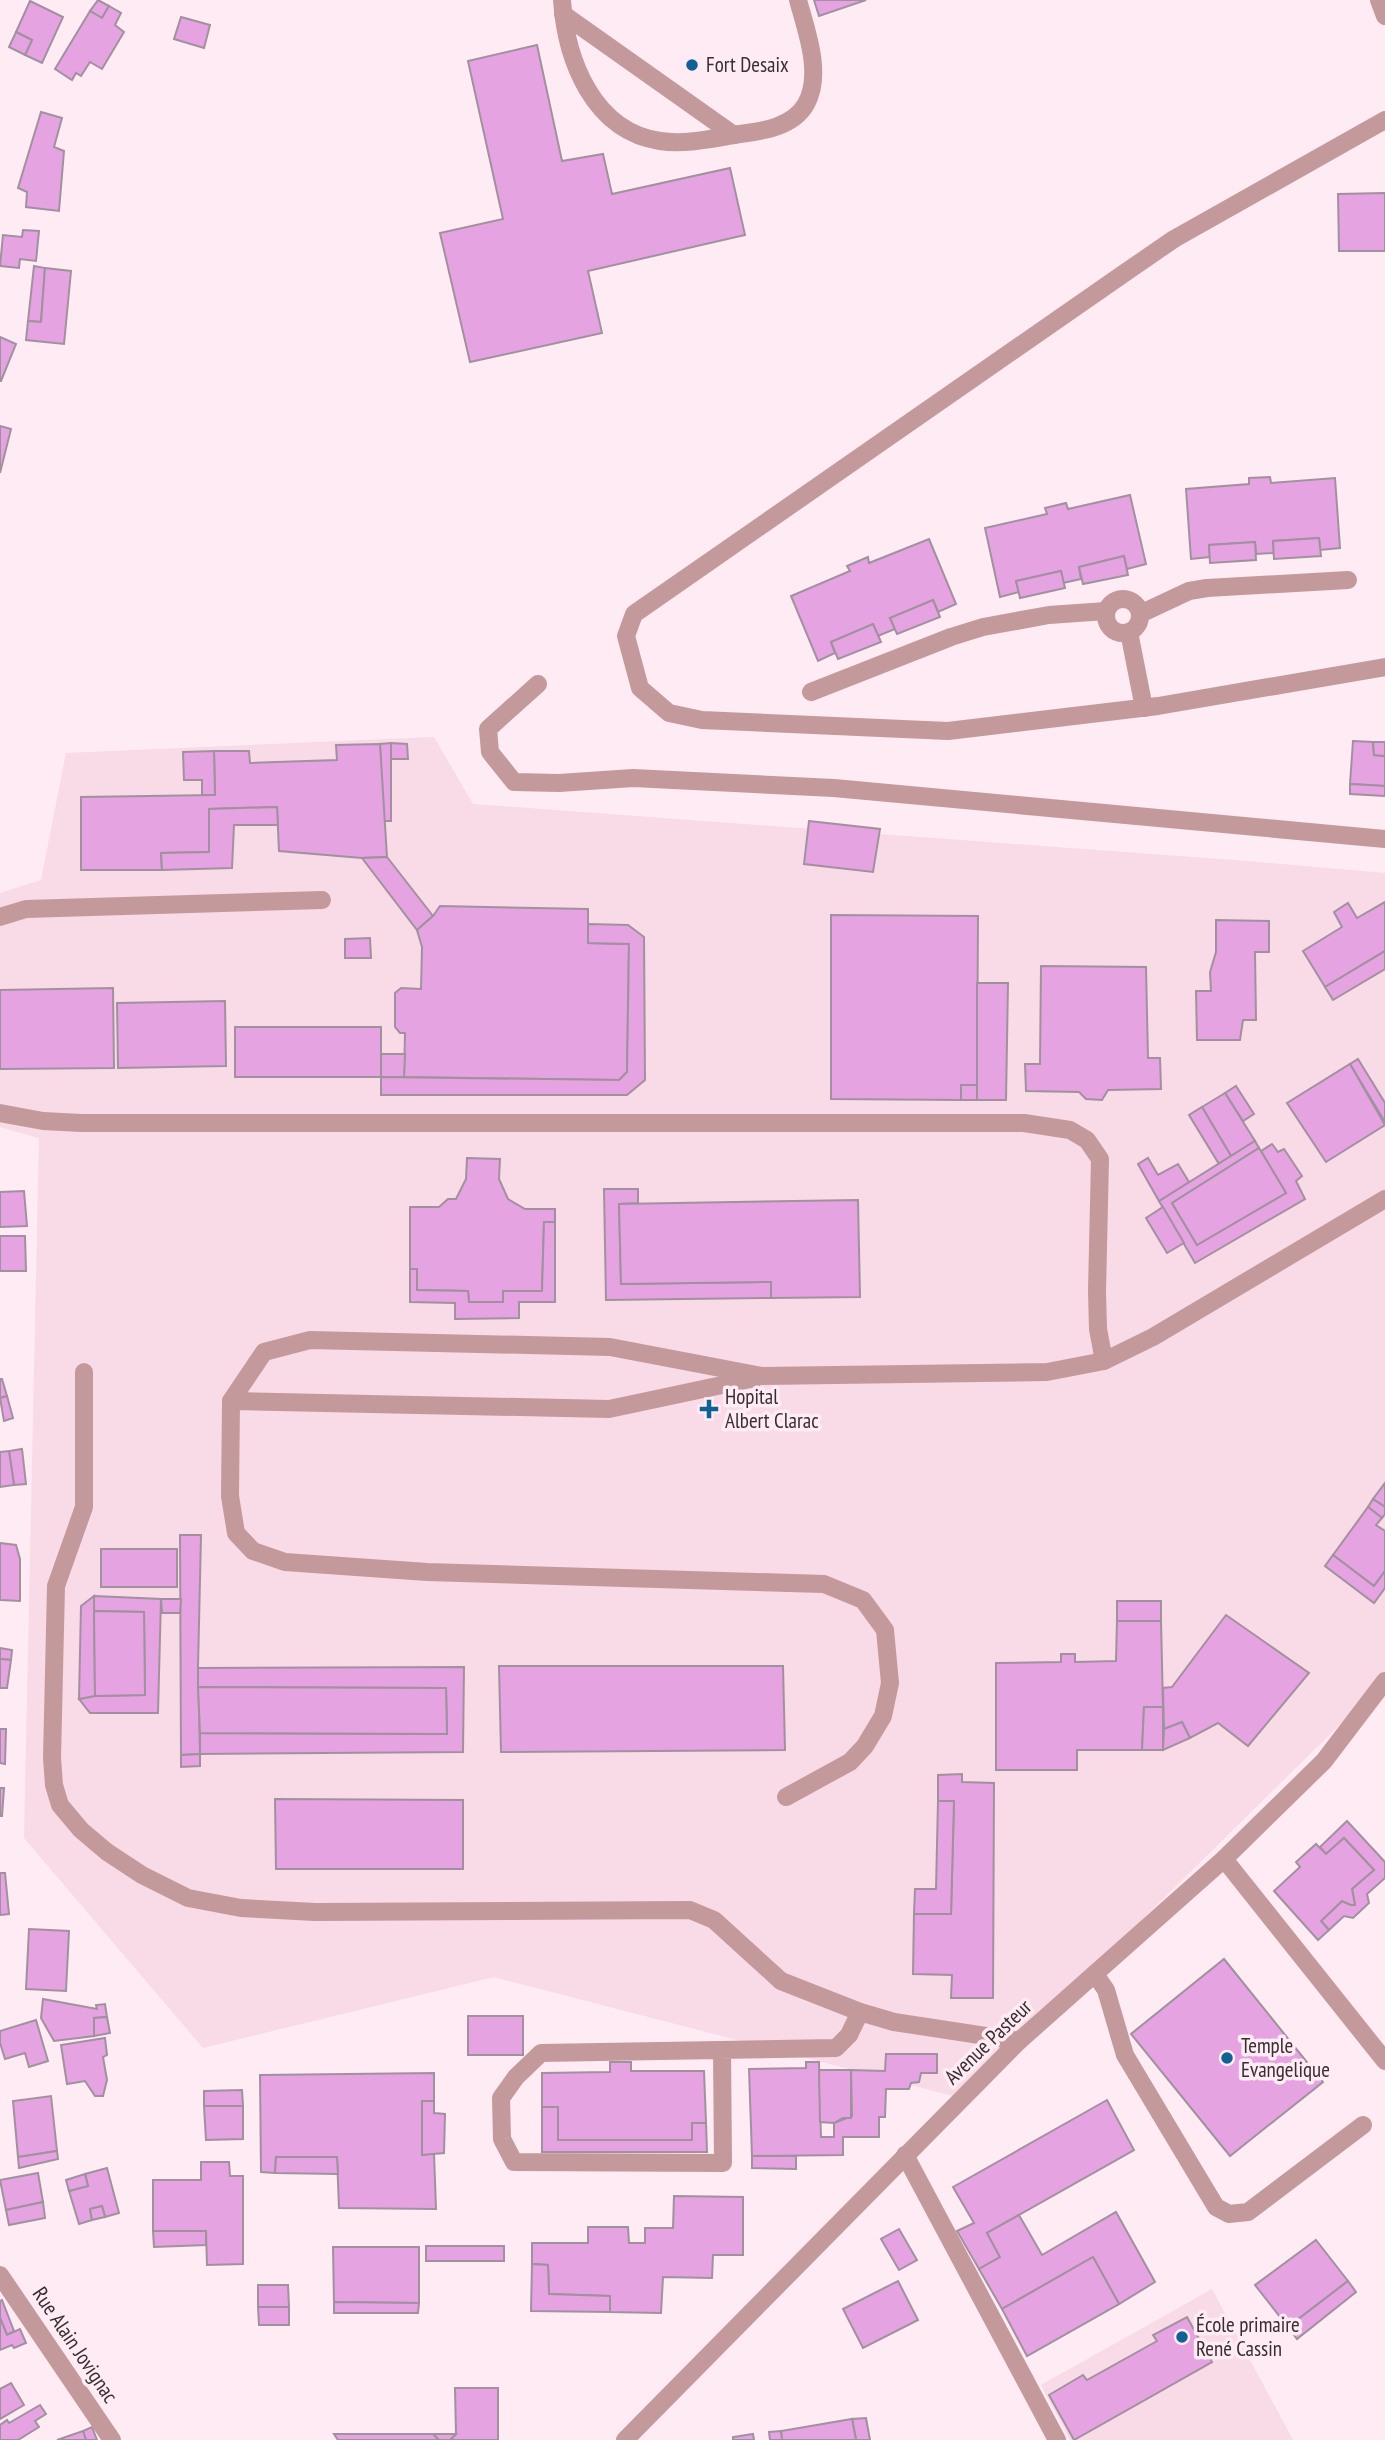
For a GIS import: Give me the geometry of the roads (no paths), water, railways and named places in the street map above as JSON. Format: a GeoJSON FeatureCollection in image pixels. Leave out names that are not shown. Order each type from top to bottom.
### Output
{"type":"FeatureCollection","features":[{"type":"Feature","properties":{"kind":"street"},"geometry":{"type":"LineString","coordinates":[[562,7],[575,64],[598,108],[618,125],[637,136],[663,142],[734,135],[779,126],[795,118],[807,104],[813,71],[812,54],[798,0]]}},
{"type":"Feature","properties":{"kind":"street"},"geometry":{"type":"LineString","coordinates":[[1379,0],[1385,16]]}},
{"type":"Feature","properties":{"kind":"street"},"geometry":{"type":"LineString","coordinates":[[562,7],[734,135]]}},
{"type":"Feature","properties":{"kind":"street"},"geometry":{"type":"LineString","coordinates":[[1385,120],[1174,239],[634,614],[626,636],[640,688],[669,713],[702,720],[948,731],[1144,708],[1385,667]]}},
{"type":"Feature","properties":{"kind":"street"},"geometry":{"type":"LineString","coordinates":[[1140,614],[1189,592],[1207,588],[1348,580]]}},
{"type":"Feature","properties":{"kind":"street"},"geometry":{"type":"LineString","coordinates":[[1124,599],[1134,604],[1140,614],[1138,625],[1129,632],[1113,631],[1106,622],[1106,611],[1113,602],[1124,599]]}},
{"type":"Feature","properties":{"kind":"street"},"geometry":{"type":"LineString","coordinates":[[811,692],[983,627],[1064,613],[1106,611]]}},
{"type":"Feature","properties":{"kind":"street"},"geometry":{"type":"LineString","coordinates":[[1129,632],[1144,708]]}},
{"type":"Feature","properties":{"kind":"street"},"geometry":{"type":"LineString","coordinates":[[538,684],[488,729],[490,752],[514,782],[559,783],[633,778],[834,788],[1385,839]]}},
{"type":"Feature","properties":{"kind":"street"},"geometry":{"type":"LineString","coordinates":[[0,917],[26,909],[322,900]]}},
{"type":"Feature","properties":{"kind":"street"},"geometry":{"type":"LineString","coordinates":[[0,1113],[43,1121],[81,1124],[1024,1123],[1070,1130],[1087,1140],[1100,1159],[1097,1291],[1098,1329],[1104,1361]]}},
{"type":"Feature","properties":{"kind":"street"},"geometry":{"type":"LineString","coordinates":[[231,1401],[609,1409],[762,1376],[1047,1372],[1104,1361],[1153,1337],[1385,1199]]}},
{"type":"Feature","properties":{"kind":"street"},"geometry":{"type":"LineString","coordinates":[[762,1376],[610,1347],[310,1340],[264,1352],[231,1401],[230,1496],[236,1533],[253,1551],[285,1562],[427,1572],[824,1584],[863,1600],[885,1630],[890,1683],[883,1716],[865,1746],[850,1762],[786,1797]]}},
{"type":"Feature","properties":{"kind":"street"},"geometry":{"type":"LineString","coordinates":[[85,1372],[85,1507],[56,1586],[53,1771],[60,1805],[81,1830],[107,1852],[142,1875],[188,1898],[242,1908],[355,1912],[690,1910],[714,1920],[780,1981],[894,2022],[1019,2041]]}},
{"type":"Feature","properties":{"kind":"street","name":"Avenue Pasteur"},"geometry":{"type":"LineString","coordinates":[[625,2440],[1019,2041],[1224,1859],[1324,1761],[1385,1681]]}},
{"type":"Feature","properties":{"kind":"street"},"geometry":{"type":"LineString","coordinates":[[1224,1859],[1385,2062]]}},
{"type":"Feature","properties":{"kind":"street"},"geometry":{"type":"LineString","coordinates":[[1094,1974],[1106,1990],[1125,2055],[1216,2207],[1229,2214],[1248,2212],[1363,2125]]}},
{"type":"Feature","properties":{"kind":"street"},"geometry":{"type":"LineString","coordinates":[[722,2051],[723,2163],[514,2162],[502,2139],[500,2098],[516,2077],[541,2053],[836,2048],[849,2035],[860,2012]]}},
{"type":"Feature","properties":{"kind":"street"},"geometry":{"type":"LineString","coordinates":[[905,2155],[1057,2440]]}},
{"type":"Feature","properties":{"kind":"street","name":"Rue Alain Jovignac"},"geometry":{"type":"LineString","coordinates":[[0,2275],[112,2440]]}},
{"type":"Feature","properties":{"kind":"place","name":"Fort Desaix"},"geometry":{"type":"Point","coordinates":[692,65]}},
{"type":"Feature","properties":{"kind":"place","name":"Hopital Albert Clarac"},"geometry":{"type":"Point","coordinates":[709,1409]}},
{"type":"Feature","properties":{"kind":"place","name":"Temple Evangelique"},"geometry":{"type":"Point","coordinates":[1227,2058]}},
{"type":"Feature","properties":{"kind":"place","name":"École primaire René Cassin"},"geometry":{"type":"Point","coordinates":[1182,2337]}}]}
